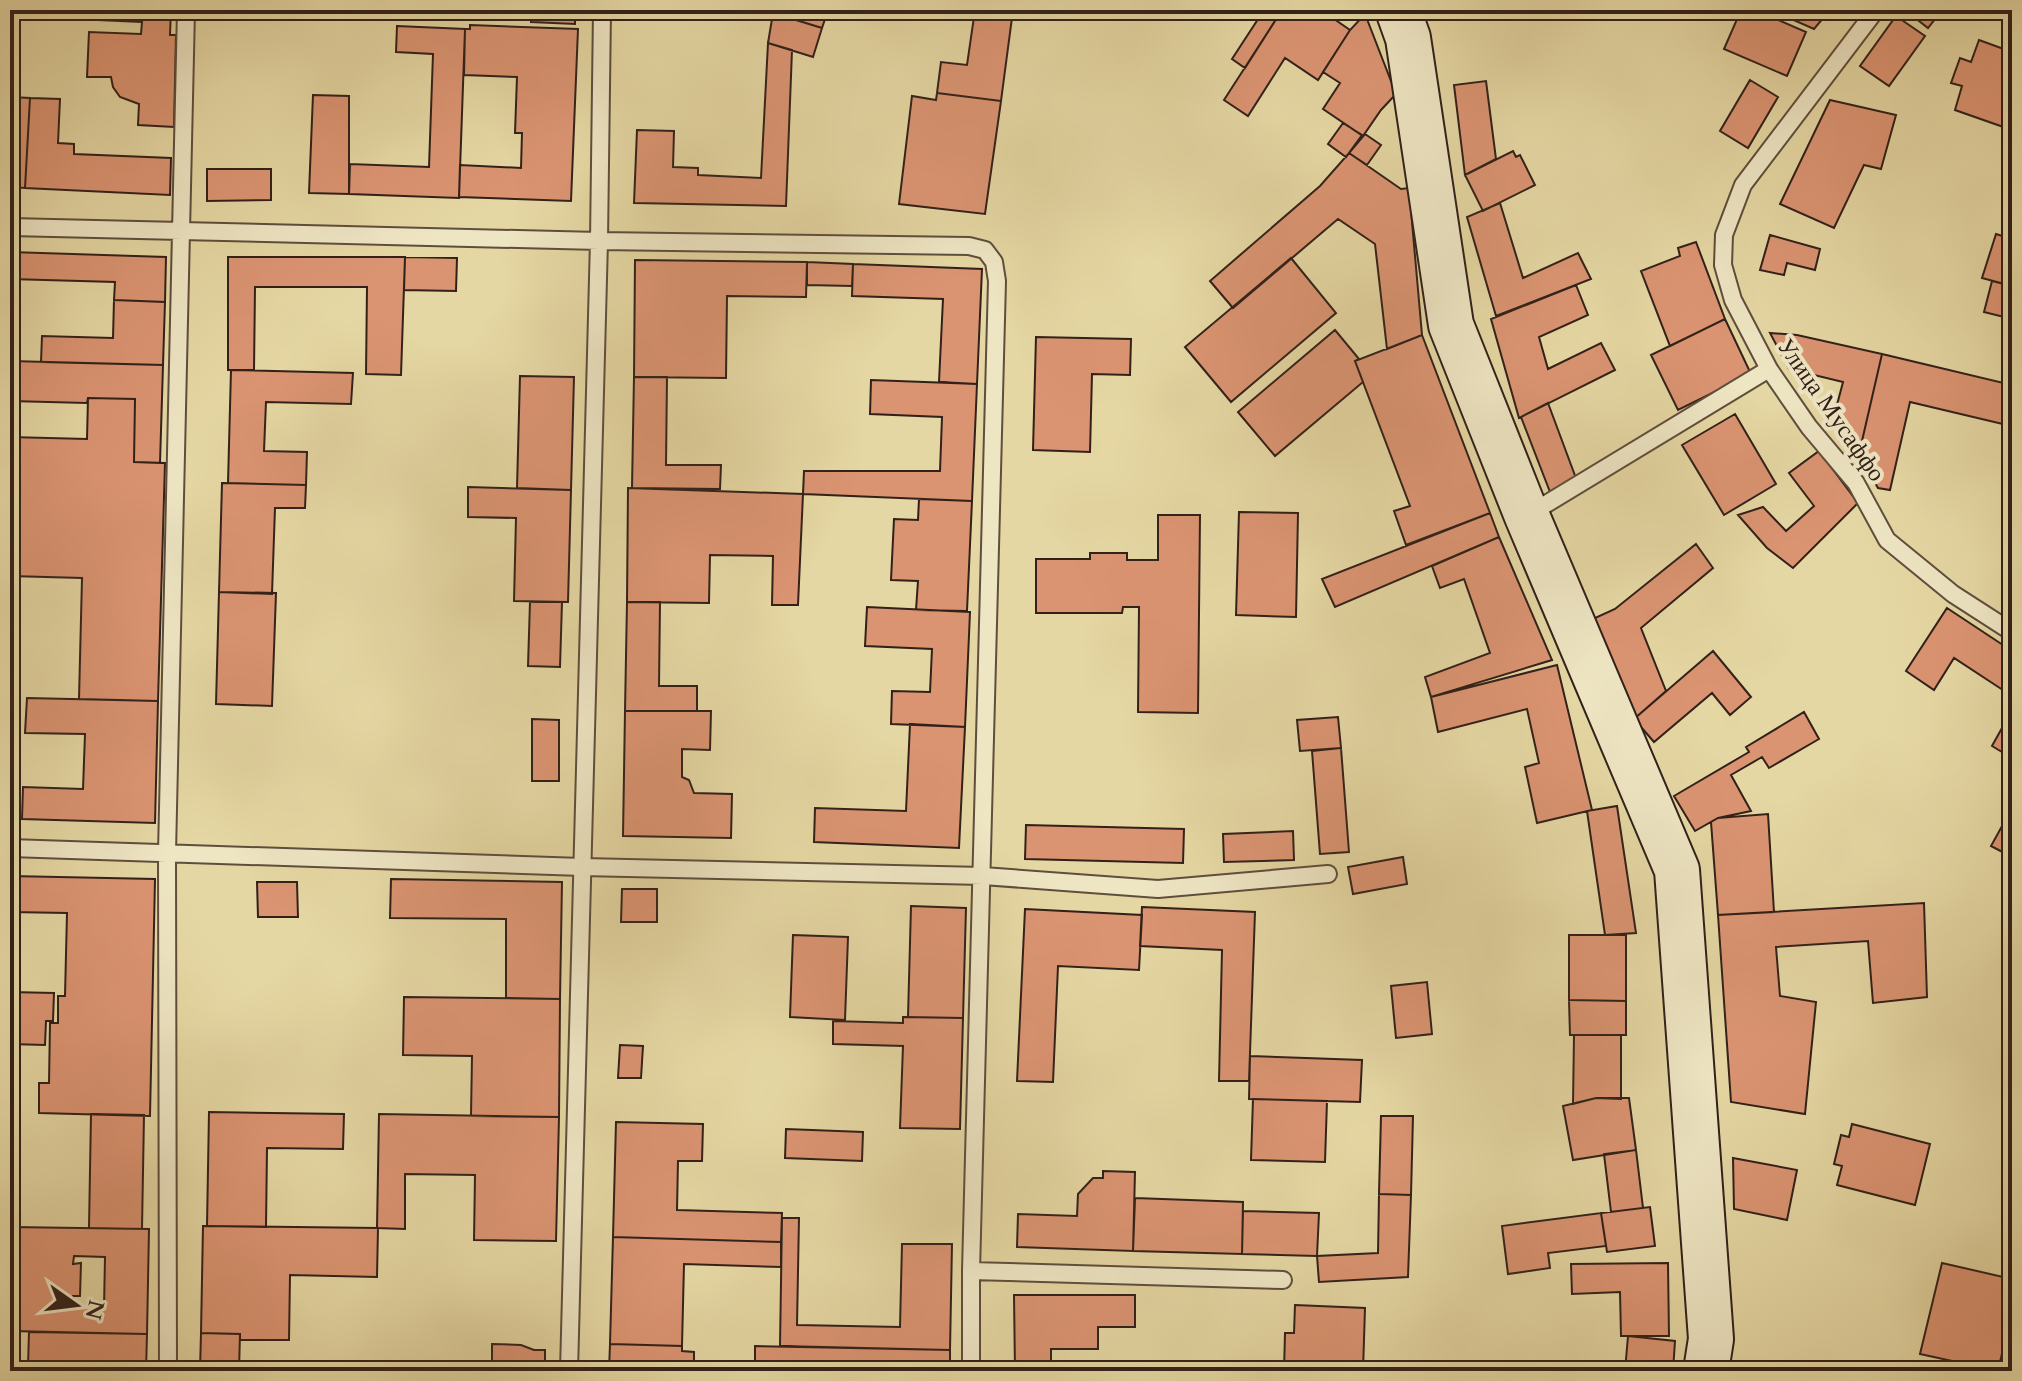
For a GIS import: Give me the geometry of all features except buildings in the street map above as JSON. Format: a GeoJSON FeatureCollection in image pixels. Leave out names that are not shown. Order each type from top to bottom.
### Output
{"type":"FeatureCollection","features":[{"type":"Feature","properties":{"kind":"street"},"geometry":{"type":"LineString","coordinates":[[1398,10],[1408,38],[1451,325],[1527,516],[1677,870],[1711,1339],[1706,1371]]}},
{"type":"Feature","properties":{"kind":"lane"},"geometry":{"type":"LineString","coordinates":[[168,1371],[167,853],[186,10]]}},
{"type":"Feature","properties":{"kind":"lane"},"geometry":{"type":"LineString","coordinates":[[569,1371],[599,241],[602,10]]}},
{"type":"Feature","properties":{"kind":"lane","name":"Улица Mусаффо"},"geometry":{"type":"LineString","coordinates":[[1876,10],[1743,185],[1724,235],[1723,265],[1733,300],[1769,369],[1809,427],[1856,483],[1887,540],[1953,594],[2012,631]]}},
{"type":"Feature","properties":{"kind":"lane"},"geometry":{"type":"LineString","coordinates":[[10,227],[969,246],[985,250],[994,262],[997,281],[971,1371]]}},
{"type":"Feature","properties":{"kind":"lane"},"geometry":{"type":"LineString","coordinates":[[1527,516],[1769,369]]}},
{"type":"Feature","properties":{"kind":"lane"},"geometry":{"type":"LineString","coordinates":[[10,848],[582,867],[983,876],[1158,889],[1328,874]]}},
{"type":"Feature","properties":{"kind":"lane"},"geometry":{"type":"LineString","coordinates":[[971,1271],[1283,1280]]}}]}
